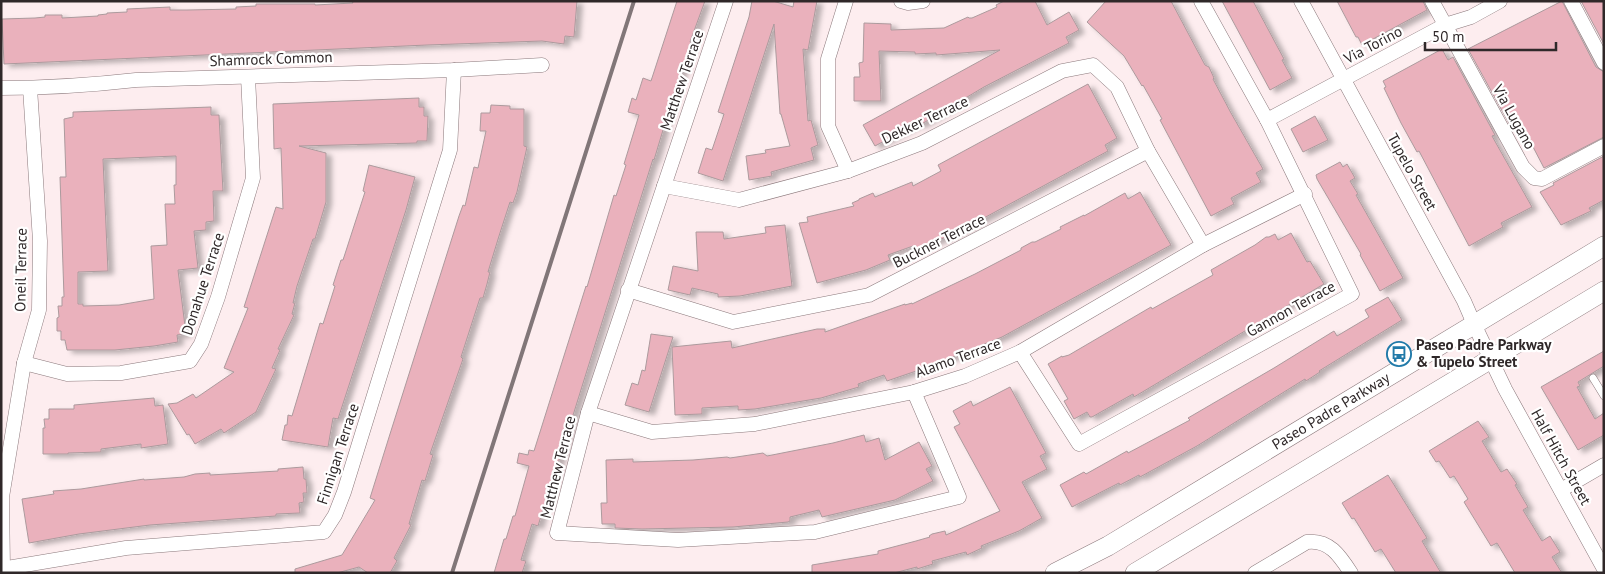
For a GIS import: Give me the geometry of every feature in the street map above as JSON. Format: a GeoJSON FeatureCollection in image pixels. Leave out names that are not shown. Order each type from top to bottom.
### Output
{"type":"FeatureCollection","features":[{"type":"Feature","properties":{"kind":"main road","name":"Paseo Padre Parkway"},"geometry":{"type":"LineString","coordinates":[[1055,573],[1108,546],[1604,246]]}},
{"type":"Feature","properties":{"kind":"main road"},"geometry":{"type":"LineString","coordinates":[[1135,573],[1604,291]]}},
{"type":"Feature","properties":{"kind":"street","name":"Matthew Terrace"},"geometry":{"type":"LineString","coordinates":[[726,1],[588,413],[558,533],[678,540],[816,532],[959,496],[914,392]]}},
{"type":"Feature","properties":{"kind":"street"},"geometry":{"type":"LineString","coordinates":[[846,1],[828,59],[828,126],[848,170]]}},
{"type":"Feature","properties":{"kind":"street"},"geometry":{"type":"LineString","coordinates":[[901,1],[908,3],[923,1]]}},
{"type":"Feature","properties":{"kind":"street","name":"Gannon Terrace"},"geometry":{"type":"LineString","coordinates":[[1020,352],[1079,444],[1352,294],[1305,194],[1202,1]]}},
{"type":"Feature","properties":{"kind":"street","name":"Tupelo Street"},"geometry":{"type":"LineString","coordinates":[[1301,1],[1460,294],[1491,359]]}},
{"type":"Feature","properties":{"kind":"street","name":"Via Lugano"},"geometry":{"type":"LineString","coordinates":[[1432,1],[1514,152],[1529,175],[1542,179],[1604,146]]}},
{"type":"Feature","properties":{"kind":"street","name":"Via Torino"},"geometry":{"type":"LineString","coordinates":[[1267,120],[1445,26],[1471,17],[1500,1]]}},
{"type":"Feature","properties":{"kind":"street"},"geometry":{"type":"LineString","coordinates":[[1571,1],[1604,63]]}},
{"type":"Feature","properties":{"kind":"street","name":"Shamrock Common"},"geometry":{"type":"LineString","coordinates":[[1,88],[101,84],[136,80],[454,70],[542,65]]}},
{"type":"Feature","properties":{"kind":"street","name":"Dekker Terrace"},"geometry":{"type":"LineString","coordinates":[[664,186],[739,200],[848,170],[922,143],[1062,71],[1093,65],[1117,87],[1148,151]]}},
{"type":"Feature","properties":{"kind":"street","name":"Finnigan Terrace"},"geometry":{"type":"LineString","coordinates":[[2,569],[126,548],[324,532],[335,515],[344,492],[450,150],[454,70]]}},
{"type":"Feature","properties":{"kind":"street","name":"Donahue Terrace"},"geometry":{"type":"LineString","coordinates":[[24,363],[67,374],[121,373],[190,361],[201,344],[218,297],[253,178],[248,77]]}},
{"type":"Feature","properties":{"kind":"street","name":"Oneil Terrace"},"geometry":{"type":"LineString","coordinates":[[2,569],[2,497],[24,363],[39,310],[40,241],[30,88]]}},
{"type":"Feature","properties":{"kind":"street"},"geometry":{"type":"LineString","coordinates":[[1148,151],[1203,245]]}},
{"type":"Feature","properties":{"kind":"street","name":"Buckner Terrace"},"geometry":{"type":"LineString","coordinates":[[628,290],[733,322],[869,296],[1148,151]]}},
{"type":"Feature","properties":{"kind":"street","name":"Alamo Terrace"},"geometry":{"type":"LineString","coordinates":[[588,413],[652,432],[755,424],[914,392],[965,376],[1020,352],[1203,245],[1305,194]]}},
{"type":"Feature","properties":{"kind":"street","name":"Half Hitch Street"},"geometry":{"type":"LineString","coordinates":[[1491,359],[1604,569]]}},
{"type":"Feature","properties":{"kind":"street"},"geometry":{"type":"LineString","coordinates":[[1561,490],[1604,465]]}},
{"type":"Feature","properties":{"kind":"street"},"geometry":{"type":"LineString","coordinates":[[1255,573],[1307,542],[1317,541],[1329,546],[1340,555],[1350,573]]}},
{"type":"Feature","properties":{"kind":"lane"},"geometry":{"type":"LineString","coordinates":[[1593,378],[1604,396]]}},
{"type":"Feature","properties":{"kind":"building"},"geometry":{"type":"Polygon","coordinates":[[[352,1],[577,1],[574,37],[565,36],[564,44],[542,41],[427,45],[4,64],[2,19],[35,18],[45,17],[45,15],[62,15],[62,18],[98,16],[107,13],[127,12],[127,9],[170,7],[170,10],[236,9],[236,7],[256,6],[256,4],[315,5],[353,3],[352,1]]]}},
{"type":"Feature","properties":{"kind":"building"},"geometry":{"type":"Polygon","coordinates":[[[677,1],[705,1],[690,42],[692,43],[653,159],[538,526],[532,524],[521,560],[526,561],[522,573],[494,573],[504,539],[506,539],[513,516],[515,516],[529,466],[517,463],[519,453],[528,455],[529,450],[534,451],[587,287],[614,195],[616,196],[626,165],[624,164],[639,115],[628,112],[632,98],[636,100],[643,78],[651,81],[677,1]]]}},
{"type":"Feature","properties":{"kind":"building"},"geometry":{"type":"Polygon","coordinates":[[[752,1],[773,1],[793,7],[794,1],[817,1],[808,50],[803,49],[808,121],[811,120],[818,145],[811,148],[814,160],[771,172],[772,176],[749,180],[746,156],[766,153],[765,150],[790,146],[780,114],[774,24],[723,181],[698,173],[706,148],[712,150],[724,114],[718,112],[749,17],[752,1]]]}},
{"type":"Feature","properties":{"kind":"building"},"geometry":{"type":"Polygon","coordinates":[[[1004,1],[1035,1],[1047,25],[1069,12],[1079,30],[1066,37],[1069,43],[984,87],[920,125],[918,123],[875,146],[863,125],[1000,50],[936,55],[936,53],[915,54],[915,52],[879,51],[881,101],[854,101],[854,77],[860,77],[859,63],[863,62],[864,23],[891,24],[891,30],[944,28],[997,7],[996,5],[1004,1]]]}},
{"type":"Feature","properties":{"kind":"building"},"geometry":{"type":"Polygon","coordinates":[[[1106,1],[1171,1],[1205,65],[1209,67],[1213,79],[1231,113],[1263,169],[1256,173],[1261,182],[1231,198],[1234,204],[1211,216],[1143,85],[1124,56],[1087,22],[1106,1]]]}},
{"type":"Feature","properties":{"kind":"building"},"geometry":{"type":"Polygon","coordinates":[[[1222,1],[1253,1],[1292,78],[1270,90],[1222,1]]]}},
{"type":"Feature","properties":{"kind":"building"},"geometry":{"type":"Polygon","coordinates":[[[1337,1],[1423,1],[1427,10],[1362,45],[1337,1]]]}},
{"type":"Feature","properties":{"kind":"building"},"geometry":{"type":"Polygon","coordinates":[[[1562,1],[1596,67],[1604,72],[1604,137],[1544,168],[1520,122],[1511,127],[1468,49],[1562,1]]]}},
{"type":"Feature","properties":{"kind":"building"},"geometry":{"type":"Polygon","coordinates":[[[1581,1],[1604,1],[1604,44],[1581,1]]]}},
{"type":"Feature","properties":{"kind":"building"},"geometry":{"type":"Polygon","coordinates":[[[1442,49],[1448,60],[1453,57],[1495,135],[1492,136],[1532,207],[1501,223],[1503,227],[1469,246],[1419,151],[1417,152],[1401,123],[1384,88],[1386,87],[1383,81],[1442,49]]]}},
{"type":"Feature","properties":{"kind":"building"},"geometry":{"type":"Polygon","coordinates":[[[1088,84],[1117,138],[1105,145],[1108,151],[958,232],[915,250],[913,246],[888,255],[890,260],[866,270],[817,283],[799,223],[808,222],[807,217],[854,206],[852,203],[873,193],[875,197],[912,182],[913,186],[941,171],[938,165],[1088,84]]]}},
{"type":"Feature","properties":{"kind":"building"},"geometry":{"type":"Polygon","coordinates":[[[419,98],[419,107],[424,107],[424,116],[428,116],[427,141],[417,141],[417,143],[299,146],[326,153],[326,202],[315,239],[313,239],[297,286],[293,303],[295,303],[292,314],[294,315],[278,349],[280,350],[272,368],[276,369],[256,412],[224,433],[221,429],[195,444],[189,434],[187,435],[168,404],[177,403],[193,394],[196,398],[234,372],[224,368],[248,308],[244,307],[276,207],[283,209],[281,148],[274,149],[273,104],[419,98]]]}},
{"type":"Feature","properties":{"kind":"building"},"geometry":{"type":"Polygon","coordinates":[[[491,105],[510,106],[510,109],[524,109],[524,146],[527,147],[517,192],[513,203],[510,202],[499,236],[488,272],[490,272],[483,298],[480,298],[461,357],[463,359],[430,454],[433,455],[425,481],[422,480],[409,524],[411,525],[394,558],[397,561],[390,573],[368,573],[359,567],[337,573],[295,573],[295,569],[342,555],[375,500],[370,498],[459,216],[463,205],[465,206],[474,167],[478,168],[486,131],[480,131],[481,113],[490,113],[491,105]]]}},
{"type":"Feature","properties":{"kind":"building"},"geometry":{"type":"Polygon","coordinates":[[[211,107],[211,115],[219,115],[223,191],[213,191],[214,221],[206,222],[206,230],[194,231],[198,268],[178,270],[186,334],[177,335],[178,342],[115,350],[67,350],[65,340],[61,340],[61,331],[57,331],[58,306],[62,306],[62,297],[64,297],[60,177],[66,177],[64,119],[73,117],[73,112],[211,107]],[[176,156],[103,159],[108,271],[78,272],[78,304],[83,304],[83,306],[119,305],[154,299],[151,246],[167,245],[165,204],[175,204],[174,185],[176,185],[176,156]]]}},
{"type":"Feature","properties":{"kind":"building"},"geometry":{"type":"Polygon","coordinates":[[[1315,116],[1328,140],[1303,152],[1291,129],[1315,116]]]}},
{"type":"Feature","properties":{"kind":"building"},"geometry":{"type":"Polygon","coordinates":[[[1604,156],[1604,200],[1589,208],[1591,211],[1561,225],[1540,192],[1604,156]]]}},
{"type":"Feature","properties":{"kind":"building"},"geometry":{"type":"Polygon","coordinates":[[[1340,162],[1343,167],[1347,164],[1355,178],[1350,181],[1358,194],[1356,195],[1403,278],[1380,291],[1361,254],[1317,179],[1316,175],[1340,162]]]}},
{"type":"Feature","properties":{"kind":"building"},"geometry":{"type":"Polygon","coordinates":[[[369,165],[415,177],[406,210],[338,419],[333,418],[328,447],[282,440],[288,415],[292,416],[320,323],[323,324],[335,286],[333,285],[365,192],[363,191],[369,165]]]}},
{"type":"Feature","properties":{"kind":"building"},"geometry":{"type":"Polygon","coordinates":[[[1140,192],[1171,245],[1002,337],[928,367],[887,381],[884,375],[858,384],[859,387],[821,398],[755,409],[738,410],[738,406],[702,408],[702,414],[675,415],[672,347],[731,341],[732,348],[817,329],[825,329],[825,332],[905,304],[912,304],[975,274],[1125,193],[1128,199],[1140,192]]]}},
{"type":"Feature","properties":{"kind":"building"},"geometry":{"type":"Polygon","coordinates":[[[785,225],[792,286],[740,296],[718,297],[718,294],[692,288],[690,295],[668,290],[673,266],[698,271],[696,232],[723,232],[724,239],[766,233],[765,227],[785,225]]]}},
{"type":"Feature","properties":{"kind":"building"},"geometry":{"type":"Polygon","coordinates":[[[1291,233],[1307,262],[1310,261],[1324,284],[1134,397],[1133,394],[1092,417],[1087,412],[1074,419],[1064,401],[1068,399],[1048,364],[1062,356],[1069,355],[1151,307],[1152,309],[1213,275],[1211,270],[1266,237],[1275,234],[1278,240],[1291,233]]]}},
{"type":"Feature","properties":{"kind":"building"},"geometry":{"type":"Polygon","coordinates":[[[1388,297],[1402,320],[1306,381],[1305,379],[1197,446],[1140,477],[1139,475],[1120,485],[1119,483],[1072,507],[1060,485],[1084,472],[1086,474],[1127,451],[1128,453],[1190,420],[1188,418],[1334,331],[1337,336],[1369,317],[1365,310],[1388,297]]]}},
{"type":"Feature","properties":{"kind":"building"},"geometry":{"type":"Polygon","coordinates":[[[651,334],[673,337],[649,412],[625,405],[632,383],[638,385],[642,370],[645,371],[651,334]]]}},
{"type":"Feature","properties":{"kind":"building"},"geometry":{"type":"Polygon","coordinates":[[[1604,351],[1604,366],[1578,382],[1580,386],[1577,387],[1595,419],[1604,413],[1604,435],[1578,450],[1541,387],[1604,351]]]}},
{"type":"Feature","properties":{"kind":"building"},"geometry":{"type":"Polygon","coordinates":[[[1010,387],[1046,453],[1040,456],[1047,469],[1022,482],[1042,518],[1019,531],[981,546],[982,548],[967,555],[966,552],[932,561],[933,564],[917,569],[917,567],[894,573],[812,573],[812,565],[878,554],[878,551],[945,531],[946,535],[1000,511],[954,427],[960,424],[953,411],[971,401],[973,406],[1010,387]]]}},
{"type":"Feature","properties":{"kind":"building"},"geometry":{"type":"Polygon","coordinates":[[[154,398],[155,406],[163,405],[168,444],[141,448],[141,444],[101,449],[101,452],[43,454],[44,419],[49,419],[49,409],[74,409],[74,405],[154,398]]]}},
{"type":"Feature","properties":{"kind":"building"},"geometry":{"type":"Polygon","coordinates":[[[1478,421],[1489,437],[1482,441],[1501,472],[1507,469],[1517,484],[1515,485],[1528,507],[1523,510],[1542,541],[1550,536],[1560,552],[1552,557],[1562,573],[1515,573],[1497,543],[1491,546],[1464,502],[1468,499],[1454,476],[1450,478],[1439,461],[1436,462],[1429,451],[1478,421]]]}},
{"type":"Feature","properties":{"kind":"building"},"geometry":{"type":"Polygon","coordinates":[[[864,435],[866,442],[879,438],[885,460],[919,442],[932,466],[926,469],[933,481],[895,500],[822,517],[819,510],[790,517],[788,522],[733,527],[642,529],[615,528],[615,524],[602,524],[601,503],[607,503],[606,460],[633,459],[633,462],[693,460],[730,458],[763,453],[767,456],[864,435]]]}},
{"type":"Feature","properties":{"kind":"building"},"geometry":{"type":"Polygon","coordinates":[[[303,467],[307,493],[303,493],[304,502],[299,503],[300,513],[150,525],[79,534],[29,543],[22,499],[54,494],[53,491],[81,489],[144,479],[184,477],[210,473],[210,475],[278,471],[278,469],[303,467]]]}},
{"type":"Feature","properties":{"kind":"building"},"geometry":{"type":"Polygon","coordinates":[[[1388,475],[1427,538],[1422,541],[1441,573],[1396,573],[1381,549],[1375,552],[1354,518],[1352,519],[1342,503],[1388,475]]]}},
{"type":"Feature","properties":{"kind":"railway"},"geometry":{"type":"LineString","coordinates":[[452,573],[634,1]]}},
{"type":"Feature","properties":{"kind":"place","name":"Paseo Padre Parkway & Tupelo Street"},"geometry":{"type":"Point","coordinates":[1399,354]}}]}
